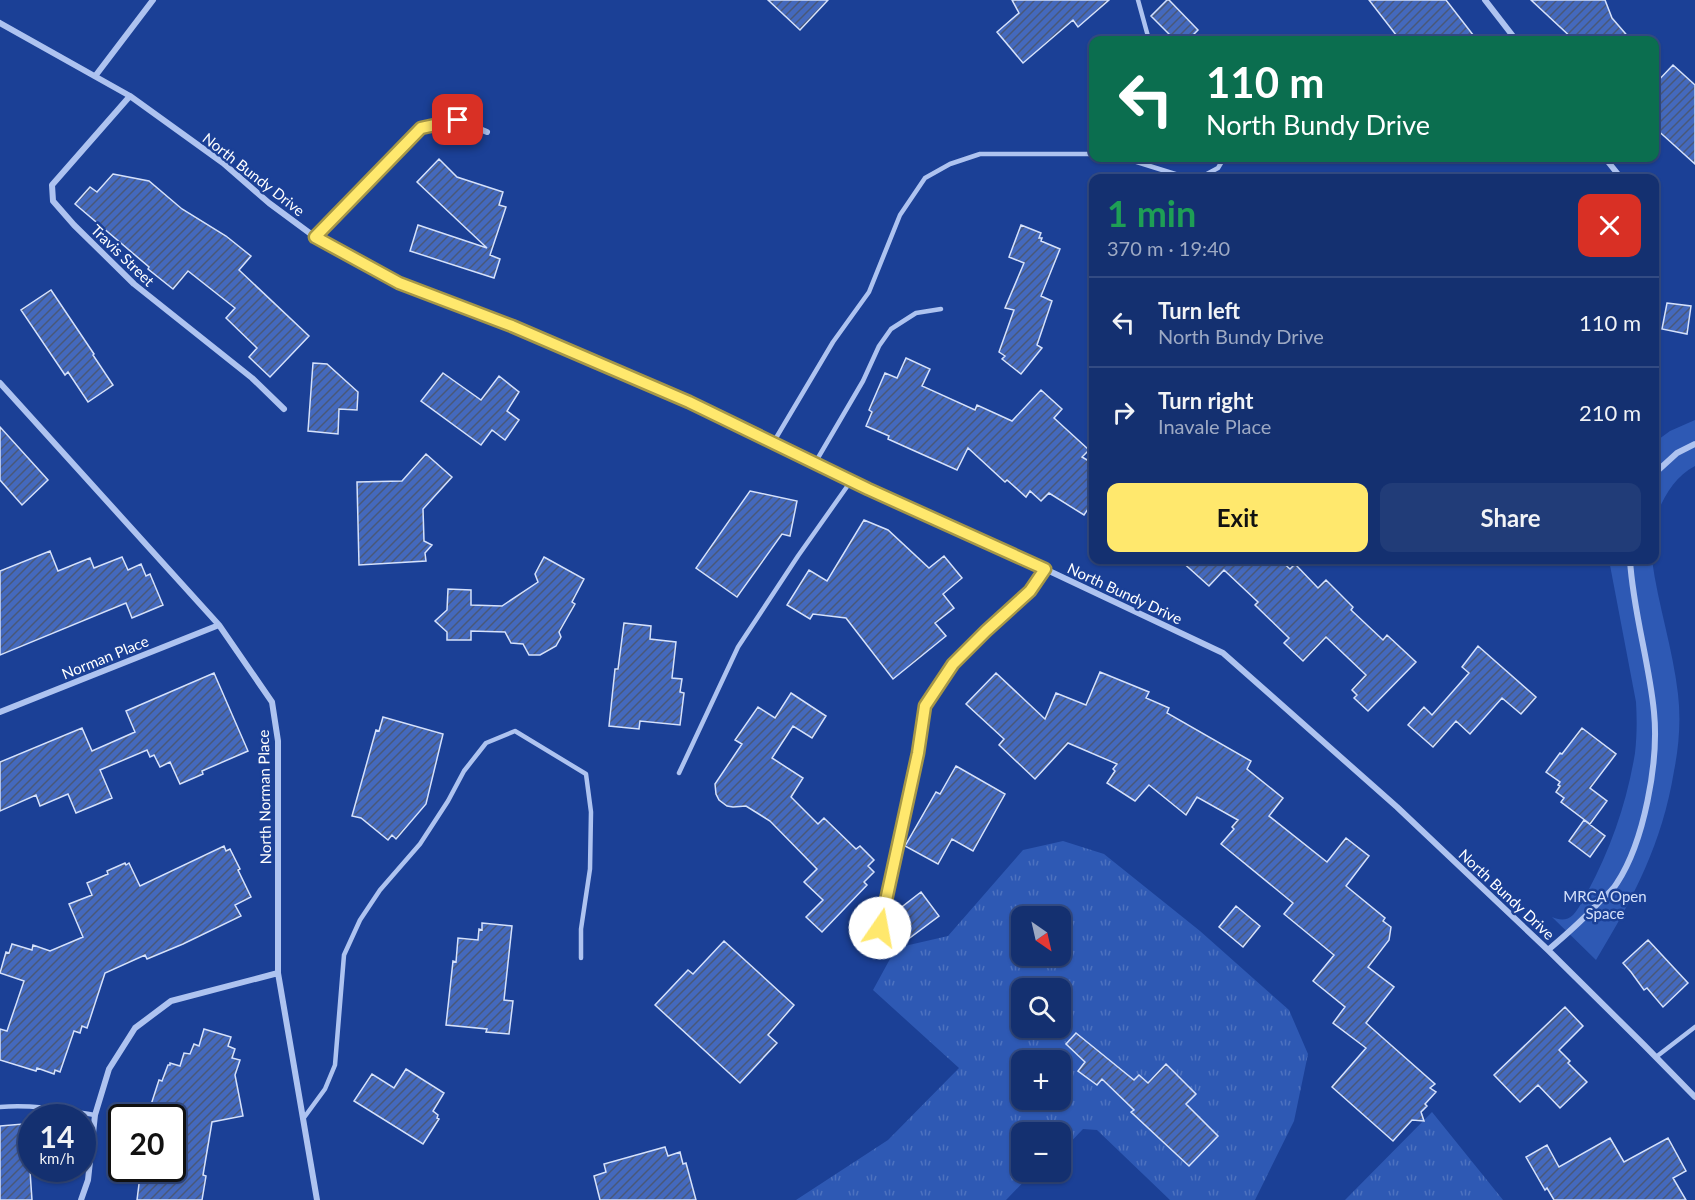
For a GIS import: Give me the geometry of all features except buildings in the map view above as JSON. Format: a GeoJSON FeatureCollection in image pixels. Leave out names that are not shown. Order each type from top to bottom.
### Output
{"type":"FeatureCollection","features":[{"type":"Feature","properties":{"kind":"street"},"geometry":{"type":"LineString","coordinates":[[96,75],[153,0]]}},
{"type":"Feature","properties":{"kind":"street"},"geometry":{"type":"LineString","coordinates":[[1485,0],[1513,36]]}},
{"type":"Feature","properties":{"kind":"street","name":"North Bundy Drive"},"geometry":{"type":"LineString","coordinates":[[0,23],[130,96],[223,163],[269,203],[315,237],[399,283],[512,326],[689,402],[852,481],[1223,653],[1397,807],[1548,950],[1695,1097]]}},
{"type":"Feature","properties":{"kind":"street","name":"Travis Street"},"geometry":{"type":"LineString","coordinates":[[130,96],[52,185],[53,201],[134,284],[252,378],[284,409]]}},
{"type":"Feature","properties":{"kind":"street"},"geometry":{"type":"LineString","coordinates":[[315,237],[421,128],[458,120],[487,132]]}},
{"type":"Feature","properties":{"kind":"street"},"geometry":{"type":"LineString","coordinates":[[1608,162],[1618,174]]}},
{"type":"Feature","properties":{"kind":"street","name":"North Norman Place"},"geometry":{"type":"LineString","coordinates":[[0,382],[219,625],[272,702],[278,741],[278,973],[317,1200]]}},
{"type":"Feature","properties":{"kind":"street"},"geometry":{"type":"LineString","coordinates":[[1659,469],[1677,453],[1695,444]]}},
{"type":"Feature","properties":{"kind":"street"},"geometry":{"type":"LineString","coordinates":[[1548,950],[1584,919],[1616,885],[1633,853],[1649,793],[1656,750],[1654,712],[1629,564]]}},
{"type":"Feature","properties":{"kind":"street","name":"Norman Place"},"geometry":{"type":"LineString","coordinates":[[0,712],[219,625]]}},
{"type":"Feature","properties":{"kind":"street"},"geometry":{"type":"LineString","coordinates":[[96,1112],[109,1069],[135,1028],[171,1001],[278,973]]}},
{"type":"Feature","properties":{"kind":"street"},"geometry":{"type":"LineString","coordinates":[[81,1200],[87,1182]]}},
{"type":"Feature","properties":{"kind":"lane"},"geometry":{"type":"LineString","coordinates":[[1138,0],[1148,36]]}},
{"type":"Feature","properties":{"kind":"lane"},"geometry":{"type":"LineString","coordinates":[[773,443],[833,342],[869,292],[900,215],[926,178],[950,164],[980,154],[1089,154]]}},
{"type":"Feature","properties":{"kind":"lane"},"geometry":{"type":"LineString","coordinates":[[1137,162],[1175,174]]}},
{"type":"Feature","properties":{"kind":"lane"},"geometry":{"type":"LineString","coordinates":[[1207,174],[1218,168],[1222,162]]}},
{"type":"Feature","properties":{"kind":"lane"},"geometry":{"type":"LineString","coordinates":[[814,463],[863,381],[879,346],[891,329],[916,313],[941,309]]}},
{"type":"Feature","properties":{"kind":"lane"},"geometry":{"type":"LineString","coordinates":[[679,773],[738,648],[798,556],[852,481]]}},
{"type":"Feature","properties":{"kind":"lane"},"geometry":{"type":"LineString","coordinates":[[880,928],[918,753],[925,706],[953,664],[1030,591],[1045,569]]}},
{"type":"Feature","properties":{"kind":"lane"},"geometry":{"type":"LineString","coordinates":[[303,1119],[325,1089],[334,1065],[344,955],[360,920],[380,890],[420,844],[464,771],[486,743],[515,731],[586,774],[591,812],[590,869],[580,929],[581,958]]}},
{"type":"Feature","properties":{"kind":"lane"},"geometry":{"type":"LineString","coordinates":[[1656,1057],[1695,1027]]}},
{"type":"Feature","properties":{"kind":"lane"},"geometry":{"type":"LineString","coordinates":[[0,1107],[18,1105]]}},
{"type":"Feature","properties":{"kind":"green space"},"geometry":{"type":"Polygon","coordinates":[[[1695,420],[1695,466],[1675,482],[1659,509],[1659,439],[1670,431],[1695,420]]]}},
{"type":"Feature","properties":{"kind":"green space","name":"MRCA Open Space"},"geometry":{"type":"Polygon","coordinates":[[[1610,564],[1653,564],[1676,677],[1679,723],[1677,752],[1669,797],[1654,846],[1623,914],[1596,960],[1552,917],[1568,918],[1577,910],[1611,841],[1632,771],[1637,728],[1636,702],[1610,564]]]}},
{"type":"Feature","properties":{"kind":"green space"},"geometry":{"type":"Polygon","coordinates":[[[1063,841],[1104,854],[1200,931],[1289,1010],[1308,1054],[1294,1121],[1255,1200],[1170,1200],[1097,1130],[1083,1129],[1071,1142],[1071,1122],[1011,1122],[1011,1182],[1023,1182],[1006,1200],[796,1200],[888,1140],[959,1068],[873,990],[896,948],[948,936],[1023,850],[1063,841]]]}},
{"type":"Feature","properties":{"kind":"green space"},"geometry":{"type":"Polygon","coordinates":[[[1432,1112],[1503,1200],[1345,1200],[1432,1112]]]}},
{"type":"Feature","properties":{"kind":"route"},"geometry":{"type":"LineString","coordinates":[[458,120],[421,128],[315,237],[399,283],[512,326],[689,402],[868,489],[1045,569],[1030,591],[953,664],[925,706],[918,753],[880,928]]}}]}
